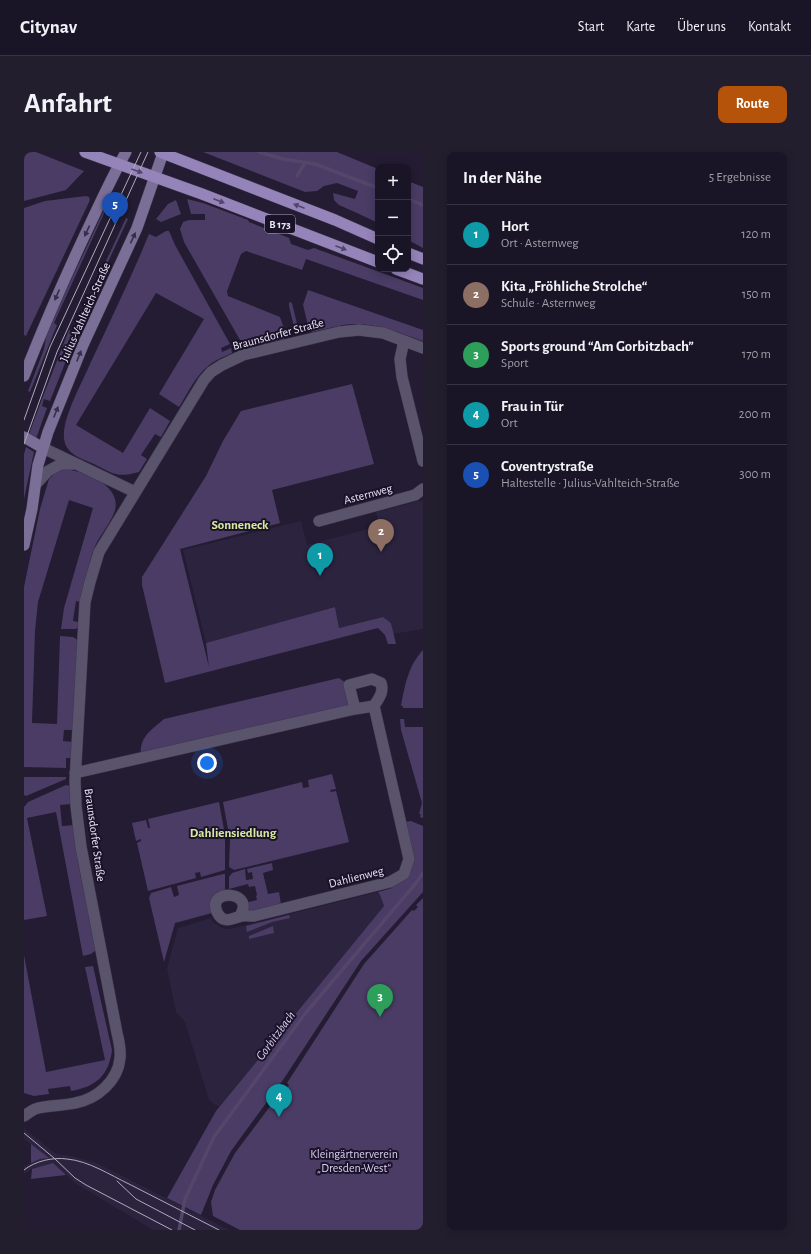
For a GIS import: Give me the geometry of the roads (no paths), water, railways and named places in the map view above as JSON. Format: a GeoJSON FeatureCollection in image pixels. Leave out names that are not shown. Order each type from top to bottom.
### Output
{"type":"FeatureCollection","features":[{"type":"Feature","properties":{"kind":"main road","name":"B 173"},"geometry":{"type":"LineString","coordinates":[[85,152],[202,194],[375,261]]}},
{"type":"Feature","properties":{"kind":"main road"},"geometry":{"type":"LineString","coordinates":[[24,376],[42,329],[60,289],[126,152]]}},
{"type":"Feature","properties":{"kind":"main road","name":"B 173"},"geometry":{"type":"LineString","coordinates":[[162,152],[335,220],[375,238]]}},
{"type":"Feature","properties":{"kind":"main road","name":"Julius-Vahlteich-Straße"},"geometry":{"type":"LineString","coordinates":[[24,545],[42,448],[84,346],[138,228],[162,152]]}},
{"type":"Feature","properties":{"kind":"main road"},"geometry":{"type":"LineString","coordinates":[[411,254],[423,259]]}},
{"type":"Feature","properties":{"kind":"main road"},"geometry":{"type":"LineString","coordinates":[[403,272],[423,280]]}},
{"type":"Feature","properties":{"kind":"main road"},"geometry":{"type":"LineString","coordinates":[[24,437],[42,448]]}},
{"type":"Feature","properties":{"kind":"street","name":"Braunsdorfer Straße"},"geometry":{"type":"LineString","coordinates":[[24,1116],[36,1109],[76,1103],[87,1100],[98,1094],[111,1081],[117,1070],[120,1057],[118,1033],[81,847],[76,806],[75,773],[85,602],[99,552],[204,380],[211,372],[222,365],[243,356],[339,332],[359,330],[383,333],[423,348]]}},
{"type":"Feature","properties":{"kind":"street"},"geometry":{"type":"LineString","coordinates":[[404,341],[400,359],[402,376],[423,461]]}},
{"type":"Feature","properties":{"kind":"street"},"geometry":{"type":"LineString","coordinates":[[42,448],[135,492]]}},
{"type":"Feature","properties":{"kind":"street"},"geometry":{"type":"LineString","coordinates":[[36,484],[48,471],[61,464],[75,464]]}},
{"type":"Feature","properties":{"kind":"street","name":"Asternweg"},"geometry":{"type":"LineString","coordinates":[[319,521],[415,495],[423,489]]}},
{"type":"Feature","properties":{"kind":"street"},"geometry":{"type":"LineString","coordinates":[[75,773],[355,709],[374,706],[383,689],[381,683],[372,679],[350,685],[355,709]]}},
{"type":"Feature","properties":{"kind":"street","name":"Dahlienweg"},"geometry":{"type":"LineString","coordinates":[[239,917],[254,916],[390,882],[404,874],[409,859],[374,706]]}},
{"type":"Feature","properties":{"kind":"street","name":"Braunsdorfer Straße"},"geometry":{"type":"LineString","coordinates":[[24,1105],[36,1109]]}},
{"type":"Feature","properties":{"kind":"waterway"},"geometry":{"type":"LineString","coordinates":[[259,152],[283,159],[315,164],[375,187]]}},
{"type":"Feature","properties":{"kind":"waterway"},"geometry":{"type":"LineString","coordinates":[[297,176],[305,163]]}},
{"type":"Feature","properties":{"kind":"waterway"},"geometry":{"type":"LineString","coordinates":[[410,200],[423,205]]}},
{"type":"Feature","properties":{"kind":"waterway","name":"Gorbitzbach"},"geometry":{"type":"LineString","coordinates":[[179,1230],[185,1199],[214,1137],[304,1015],[423,873]]}},
{"type":"Feature","properties":{"kind":"tram line"},"geometry":{"type":"LineString","coordinates":[[24,420],[50,347],[141,152]]}},
{"type":"Feature","properties":{"kind":"tram line"},"geometry":{"type":"LineString","coordinates":[[24,444],[57,352],[148,152]]}},
{"type":"Feature","properties":{"kind":"tram line"},"geometry":{"type":"LineString","coordinates":[[24,1133],[75,1178],[172,1230]]}},
{"type":"Feature","properties":{"kind":"tram line"},"geometry":{"type":"LineString","coordinates":[[24,1170],[33,1164],[50,1159],[67,1159],[83,1162],[219,1230]]}},
{"type":"Feature","properties":{"kind":"tram line"},"geometry":{"type":"LineString","coordinates":[[117,1181],[136,1199],[195,1230]]}},
{"type":"Feature","properties":{"kind":"place","name":"Coventrystraße"},"geometry":{"type":"Point","coordinates":[115,225]}},
{"type":"Feature","properties":{"kind":"place","name":"Kita „Fröhliche Strolche“"},"geometry":{"type":"Point","coordinates":[381,552]}},
{"type":"Feature","properties":{"kind":"place","name":"Hort"},"geometry":{"type":"Point","coordinates":[320,576]}},
{"type":"Feature","properties":{"kind":"place","name":"Sports ground “Am Gorbitzbach”"},"geometry":{"type":"Point","coordinates":[380,1017]}},
{"type":"Feature","properties":{"kind":"place","name":"Frau in Tür"},"geometry":{"type":"Point","coordinates":[279,1117]}},
{"type":"Feature","properties":{"kind":"district","name":"Sonneneck"},"geometry":{"type":"Point","coordinates":[240,525]}},
{"type":"Feature","properties":{"kind":"district","name":"Dahliensiedlung"},"geometry":{"type":"Point","coordinates":[233,833]}},
{"type":"Feature","properties":{"kind":"park label","name":"Kleingärtnerverein „Dresden-West“"},"geometry":{"type":"Point","coordinates":[354,1161]}}]}
